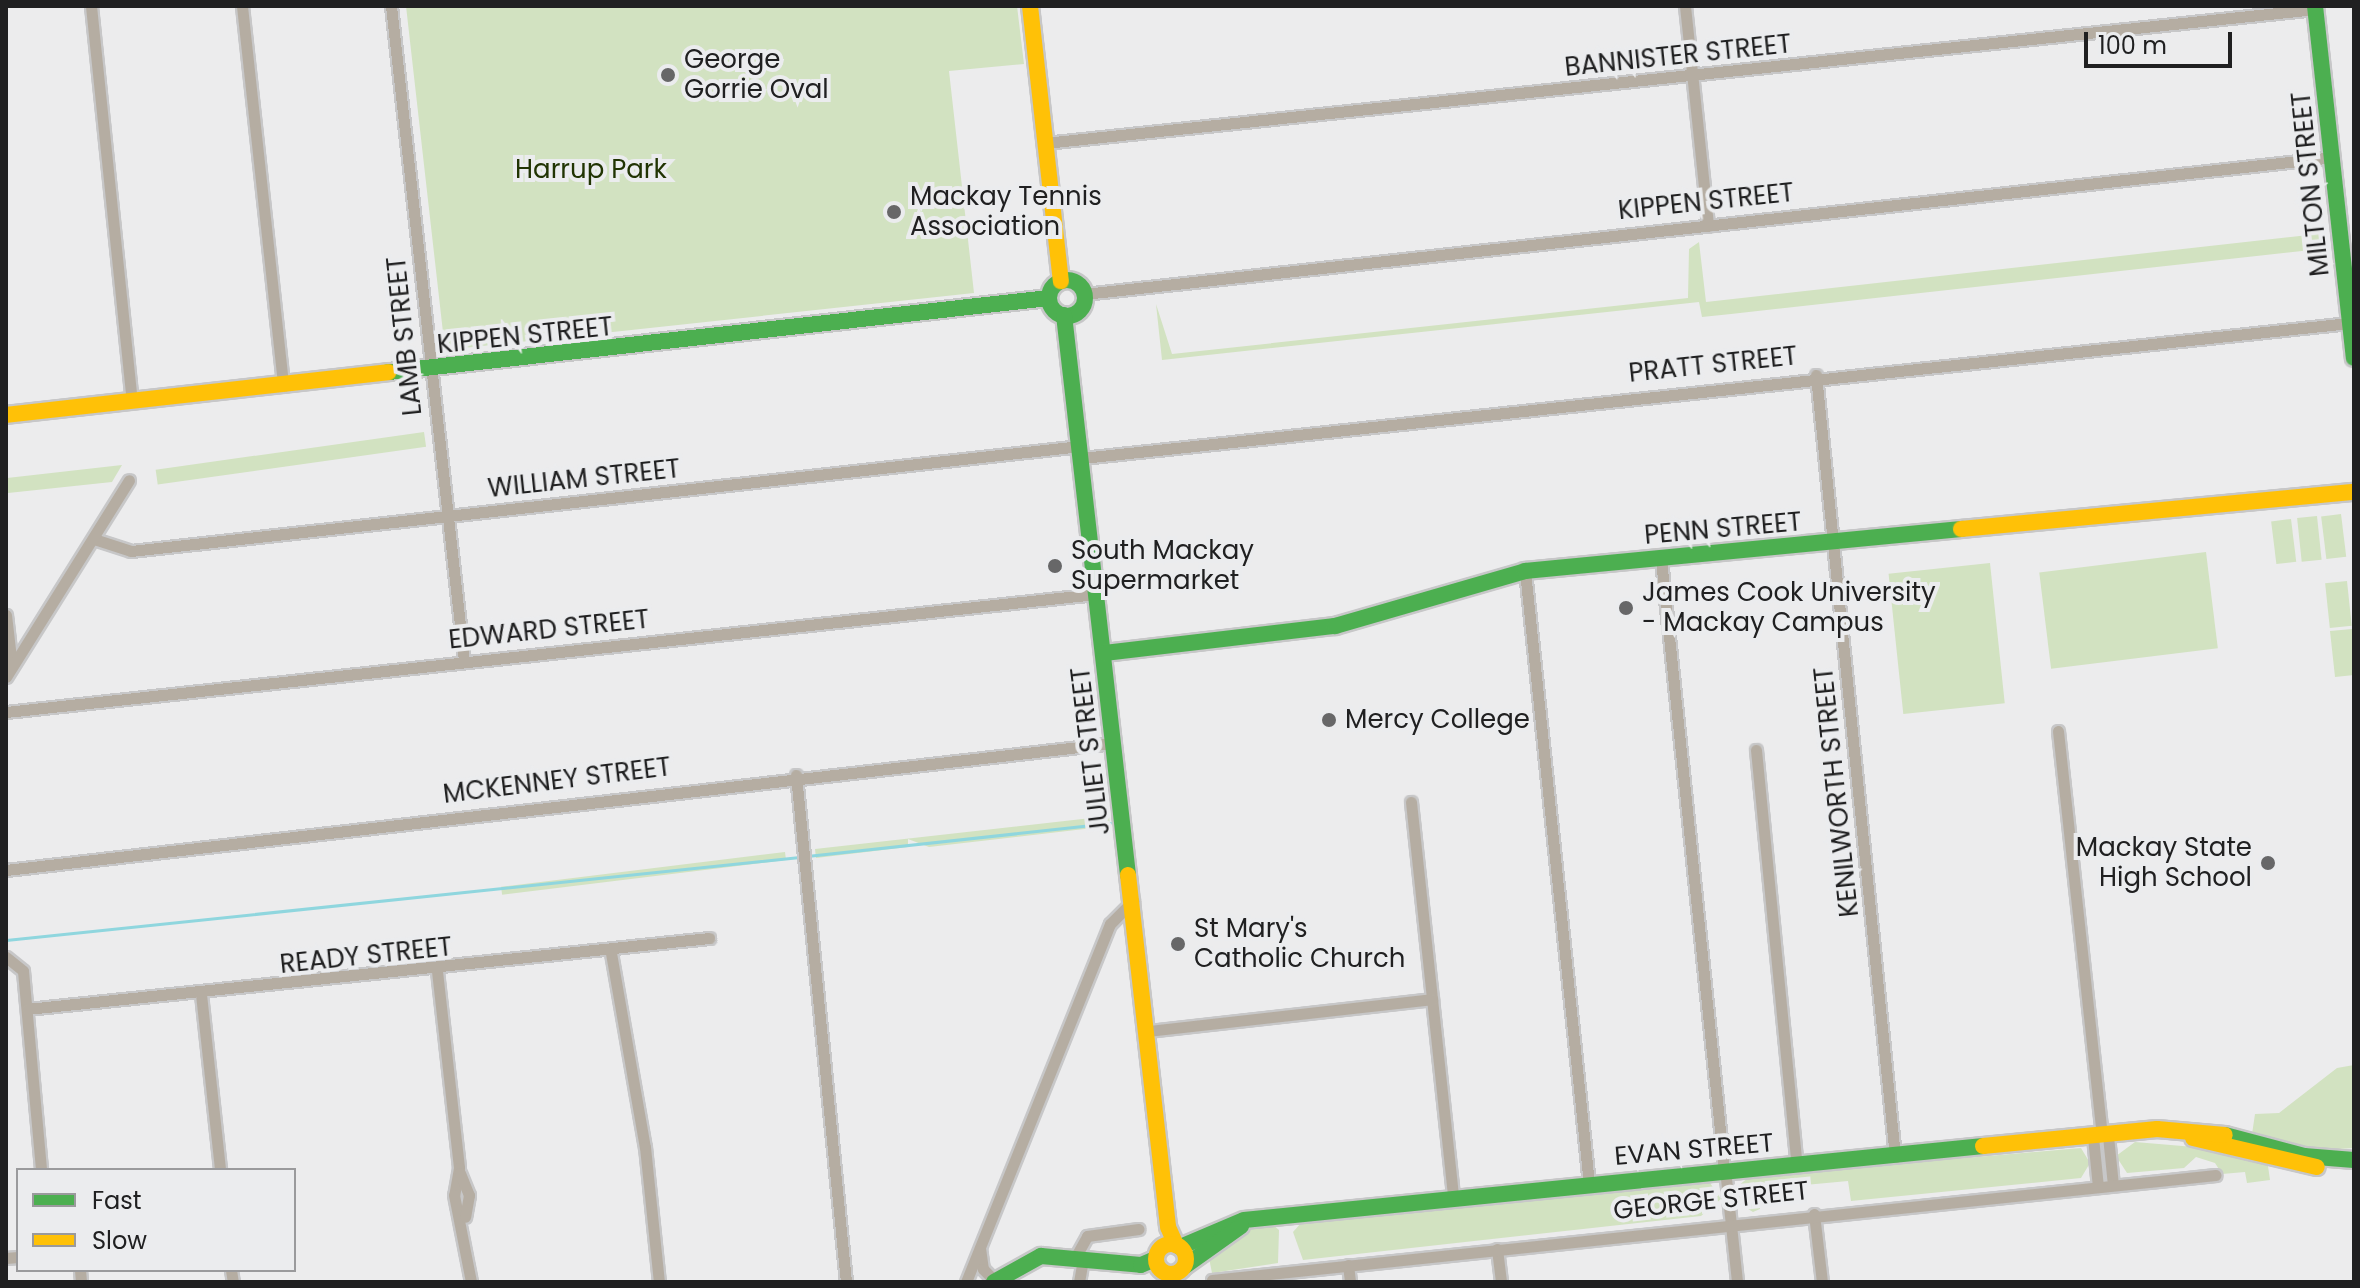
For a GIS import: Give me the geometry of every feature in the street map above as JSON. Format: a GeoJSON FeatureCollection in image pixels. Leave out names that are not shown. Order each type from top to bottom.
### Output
{"type":"FeatureCollection","features":[{"type":"Feature","properties":{"kind":"street"},"geometry":{"type":"LineString","coordinates":[[91,6],[132,401]]}},
{"type":"Feature","properties":{"kind":"street"},"geometry":{"type":"LineString","coordinates":[[242,6],[283,386]]}},
{"type":"Feature","properties":{"kind":"street","name":"LAMB STREET"},"geometry":{"type":"LineString","coordinates":[[391,6],[464,661]]}},
{"type":"Feature","properties":{"kind":"street"},"geometry":{"type":"LineString","coordinates":[[1030,6],[1061,281],[1049,298],[1064,315],[1080,310],[1084,294],[1073,281],[1061,281]]}},
{"type":"Feature","properties":{"kind":"street"},"geometry":{"type":"LineString","coordinates":[[1685,6],[1708,226]]}},
{"type":"Feature","properties":{"kind":"street","name":"BANNISTER STREET"},"geometry":{"type":"LineString","coordinates":[[1045,143],[1693,77],[2315,8]]}},
{"type":"Feature","properties":{"kind":"street","name":"MILTON STREET"},"geometry":{"type":"LineString","coordinates":[[2315,8],[2354,358]]}},
{"type":"Feature","properties":{"kind":"street","name":"KIPPEN STREET"},"geometry":{"type":"LineString","coordinates":[[1084,294],[2334,157]]}},
{"type":"Feature","properties":{"kind":"street","name":"KIPPEN STREET"},"geometry":{"type":"LineString","coordinates":[[6,415],[431,370],[1049,298]]}},
{"type":"Feature","properties":{"kind":"street","name":"JULIET STREET"},"geometry":{"type":"LineString","coordinates":[[1064,315],[1165,1180],[1183,1272]]}},
{"type":"Feature","properties":{"kind":"street","name":"PRATT STREET"},"geometry":{"type":"LineString","coordinates":[[1082,452],[2350,323]]}},
{"type":"Feature","properties":{"kind":"street","name":"KENILWORTH STREET"},"geometry":{"type":"LineString","coordinates":[[1816,375],[1895,1157]]}},
{"type":"Feature","properties":{"kind":"street","name":"WILLIAM STREET"},"geometry":{"type":"LineString","coordinates":[[94,539],[131,551],[1082,452]]}},
{"type":"Feature","properties":{"kind":"street"},"geometry":{"type":"LineString","coordinates":[[9,672],[129,480]]}},
{"type":"Feature","properties":{"kind":"street","name":"PENN STREET"},"geometry":{"type":"LineString","coordinates":[[1104,653],[1335,626],[1525,571],[2354,492]]}},
{"type":"Feature","properties":{"kind":"street"},"geometry":{"type":"LineString","coordinates":[[1661,559],[1737,1282]]}},
{"type":"Feature","properties":{"kind":"street"},"geometry":{"type":"LineString","coordinates":[[1525,571],[1589,1184]]}},
{"type":"Feature","properties":{"kind":"street","name":"EDWARD STREET"},"geometry":{"type":"LineString","coordinates":[[6,712],[1096,594]]}},
{"type":"Feature","properties":{"kind":"street"},"geometry":{"type":"LineString","coordinates":[[6,615],[9,672]]}},
{"type":"Feature","properties":{"kind":"street"},"geometry":{"type":"LineString","coordinates":[[2058,731],[2101,1136],[2113,1185]]}},
{"type":"Feature","properties":{"kind":"street","name":"MCKENNEY STREET"},"geometry":{"type":"LineString","coordinates":[[6,870],[796,775],[1114,743]]}},
{"type":"Feature","properties":{"kind":"street"},"geometry":{"type":"LineString","coordinates":[[1756,750],[1797,1166]]}},
{"type":"Feature","properties":{"kind":"street"},"geometry":{"type":"LineString","coordinates":[[796,775],[799,849],[846,1282]]}},
{"type":"Feature","properties":{"kind":"street"},"geometry":{"type":"LineString","coordinates":[[1411,802],[1453,1197]]}},
{"type":"Feature","properties":{"kind":"street"},"geometry":{"type":"LineString","coordinates":[[966,1282],[1105,936],[1133,900]]}},
{"type":"Feature","properties":{"kind":"street"},"geometry":{"type":"LineString","coordinates":[[1105,936],[1118,926],[1136,928]]}},
{"type":"Feature","properties":{"kind":"street","name":"READY STREET"},"geometry":{"type":"LineString","coordinates":[[27,1009],[611,953],[709,938]]}},
{"type":"Feature","properties":{"kind":"street"},"geometry":{"type":"LineString","coordinates":[[611,953],[659,1282]]}},
{"type":"Feature","properties":{"kind":"street"},"geometry":{"type":"LineString","coordinates":[[6,957],[20,961],[41,1168]]}},
{"type":"Feature","properties":{"kind":"street"},"geometry":{"type":"LineString","coordinates":[[437,971],[459,1168],[454,1195],[465,1224],[471,1282]]}},
{"type":"Feature","properties":{"kind":"street"},"geometry":{"type":"LineString","coordinates":[[201,994],[220,1168]]}},
{"type":"Feature","properties":{"kind":"street"},"geometry":{"type":"LineString","coordinates":[[1148,1031],[1432,999]]}},
{"type":"Feature","properties":{"kind":"street","name":"EVAN STREET"},"geometry":{"type":"LineString","coordinates":[[1257,1218],[1183,1272],[1162,1269],[1178,1246],[1257,1218],[1725,1169],[1797,1166],[2135,1133],[2231,1141],[2297,1166],[2354,1161]]}},
{"type":"Feature","properties":{"kind":"street"},"geometry":{"type":"LineString","coordinates":[[2098,1187],[2101,1136]]}},
{"type":"Feature","properties":{"kind":"street","name":"GEORGE STREET"},"geometry":{"type":"LineString","coordinates":[[1212,1280],[1814,1214],[2216,1175]]}},
{"type":"Feature","properties":{"kind":"street","name":"JULIET STREET"},"geometry":{"type":"LineString","coordinates":[[1162,1269],[1165,1180]]}},
{"type":"Feature","properties":{"kind":"street"},"geometry":{"type":"LineString","coordinates":[[1814,1214],[1822,1282]]}},
{"type":"Feature","properties":{"kind":"street"},"geometry":{"type":"LineString","coordinates":[[1087,1282],[1087,1236],[1139,1229]]}},
{"type":"Feature","properties":{"kind":"street"},"geometry":{"type":"LineString","coordinates":[[980,1247],[982,1267],[994,1282],[1041,1256],[1087,1260],[1135,1274],[1162,1269]]}},
{"type":"Feature","properties":{"kind":"street"},"geometry":{"type":"LineString","coordinates":[[1497,1249],[1501,1282]]}},
{"type":"Feature","properties":{"kind":"street"},"geometry":{"type":"LineString","coordinates":[[1079,1282],[1087,1260]]}},
{"type":"Feature","properties":{"kind":"street"},"geometry":{"type":"LineString","coordinates":[[1348,1265],[1350,1282]]}},
{"type":"Feature","properties":{"kind":"green space","name":"Harrup Park"},"geometry":{"type":"Polygon","coordinates":[[[406,6],[1017,6],[1024,64],[949,71],[974,293],[445,350],[406,6]]]}},
{"type":"Feature","properties":{"kind":"green space"},"geometry":{"type":"Polygon","coordinates":[[[2327,233],[2329,248],[1731,314],[1702,317],[1699,302],[1162,360],[1156,304],[1172,354],[1688,298],[1689,249],[1699,242],[1706,302],[2327,233]]]}},
{"type":"Feature","properties":{"kind":"green space"},"geometry":{"type":"Polygon","coordinates":[[[424,432],[426,447],[158,485],[156,470],[424,432]]]}},
{"type":"Feature","properties":{"kind":"green space"},"geometry":{"type":"Polygon","coordinates":[[[122,465],[112,482],[8,493],[7,478],[122,465]]]}},
{"type":"Feature","properties":{"kind":"green space"},"geometry":{"type":"Polygon","coordinates":[[[2341,514],[2346,557],[2326,559],[2321,516],[2341,514]]]}},
{"type":"Feature","properties":{"kind":"green space"},"geometry":{"type":"Polygon","coordinates":[[[2317,516],[2322,560],[2302,562],[2297,518],[2317,516]]]}},
{"type":"Feature","properties":{"kind":"green space"},"geometry":{"type":"Polygon","coordinates":[[[2291,519],[2296,562],[2276,564],[2271,521],[2291,519]]]}},
{"type":"Feature","properties":{"kind":"green space"},"geometry":{"type":"Polygon","coordinates":[[[2206,552],[2218,648],[2051,669],[2039,572],[2206,552]]]}},
{"type":"Feature","properties":{"kind":"green space"},"geometry":{"type":"Polygon","coordinates":[[[1990,563],[2005,703],[1903,714],[1889,574],[1990,563]]]}},
{"type":"Feature","properties":{"kind":"green space"},"geometry":{"type":"Polygon","coordinates":[[[2347,581],[2352,626],[2330,628],[2325,583],[2347,581]]]}},
{"type":"Feature","properties":{"kind":"green space"},"geometry":{"type":"Polygon","coordinates":[[[2352,629],[2354,675],[2335,677],[2330,631],[2352,629]]]}},
{"type":"Feature","properties":{"kind":"green space"},"geometry":{"type":"Polygon","coordinates":[[[1109,816],[1110,826],[929,847],[908,839],[908,847],[816,858],[815,849],[1109,816]]]}},
{"type":"Feature","properties":{"kind":"green space"},"geometry":{"type":"Polygon","coordinates":[[[785,852],[786,860],[502,895],[501,887],[785,852]]]}},
{"type":"Feature","properties":{"kind":"green space"},"geometry":{"type":"Polygon","coordinates":[[[2354,1065],[2354,1148],[2308,1151],[2252,1134],[2255,1114],[2279,1113],[2337,1068],[2354,1065]]]}},
{"type":"Feature","properties":{"kind":"green space"},"geometry":{"type":"Polygon","coordinates":[[[2135,1142],[2218,1149],[2268,1166],[2270,1180],[2247,1183],[2245,1172],[2222,1174],[2215,1163],[2196,1157],[2184,1168],[2127,1173],[2116,1156],[2135,1142]]]}},
{"type":"Feature","properties":{"kind":"green space"},"geometry":{"type":"Polygon","coordinates":[[[2081,1148],[2090,1163],[2081,1178],[1851,1201],[1848,1181],[1761,1189],[1760,1209],[1753,1212],[1738,1203],[1738,1186],[1749,1177],[2081,1148]]]}},
{"type":"Feature","properties":{"kind":"green space"},"geometry":{"type":"Polygon","coordinates":[[[1708,1180],[1721,1199],[1701,1216],[1303,1260],[1293,1232],[1301,1223],[1708,1180]]]}},
{"type":"Feature","properties":{"kind":"green space"},"geometry":{"type":"Polygon","coordinates":[[[1272,1224],[1279,1230],[1278,1263],[1212,1273],[1209,1258],[1246,1230],[1272,1224]]]}},
{"type":"Feature","properties":{"kind":"waterway"},"geometry":{"type":"LineString","coordinates":[[807,856],[1110,823]]}},
{"type":"Feature","properties":{"kind":"waterway"},"geometry":{"type":"LineString","coordinates":[[6,940],[800,857]]}},
{"type":"Feature","properties":{"kind":"traffic: fast"},"geometry":{"type":"LineString","coordinates":[[2315,6],[2354,358]]}},
{"type":"Feature","properties":{"kind":"traffic: fast"},"geometry":{"type":"LineString","coordinates":[[1067,280],[1079,286],[1085,298],[1079,310],[1067,316],[1055,310],[1049,298],[1055,286],[1067,280]]}},
{"type":"Feature","properties":{"kind":"traffic: fast"},"geometry":{"type":"LineString","coordinates":[[389,372],[1049,298]]}},
{"type":"Feature","properties":{"kind":"traffic: fast"},"geometry":{"type":"LineString","coordinates":[[1064,315],[1128,875]]}},
{"type":"Feature","properties":{"kind":"traffic: fast"},"geometry":{"type":"LineString","coordinates":[[1104,653],[1335,626],[1525,571],[1961,529]]}},
{"type":"Feature","properties":{"kind":"traffic: fast"},"geometry":{"type":"LineString","coordinates":[[2225,1135],[2304,1156],[2354,1160]]}},
{"type":"Feature","properties":{"kind":"traffic: fast"},"geometry":{"type":"LineString","coordinates":[[1180,1247],[1244,1220],[1983,1146]]}},
{"type":"Feature","properties":{"kind":"traffic: fast"},"geometry":{"type":"LineString","coordinates":[[1185,1266],[1241,1226]]}},
{"type":"Feature","properties":{"kind":"traffic: fast"},"geometry":{"type":"LineString","coordinates":[[994,1282],[1041,1256],[1141,1265],[1155,1259]]}},
{"type":"Feature","properties":{"kind":"traffic: slow"},"geometry":{"type":"LineString","coordinates":[[1030,6],[1061,281]]}},
{"type":"Feature","properties":{"kind":"traffic: slow"},"geometry":{"type":"LineString","coordinates":[[6,415],[389,372]]}},
{"type":"Feature","properties":{"kind":"traffic: slow"},"geometry":{"type":"LineString","coordinates":[[1961,529],[2354,492]]}},
{"type":"Feature","properties":{"kind":"traffic: slow"},"geometry":{"type":"LineString","coordinates":[[1128,875],[1168,1227],[1176,1245]]}},
{"type":"Feature","properties":{"kind":"traffic: slow"},"geometry":{"type":"LineString","coordinates":[[1983,1146],[2157,1129],[2225,1135]]}},
{"type":"Feature","properties":{"kind":"traffic: slow"},"geometry":{"type":"LineString","coordinates":[[2193,1138],[2317,1167]]}},
{"type":"Feature","properties":{"kind":"traffic: slow"},"geometry":{"type":"LineString","coordinates":[[1171,1244],[1182,1248],[1186,1259],[1182,1270],[1171,1274],[1160,1270],[1156,1259],[1160,1248],[1171,1244]]}},
{"type":"Feature","properties":{"kind":"place","name":"George Gorrie Oval"},"geometry":{"type":"Point","coordinates":[668,75]}},
{"type":"Feature","properties":{"kind":"place","name":"Mackay Tennis Association"},"geometry":{"type":"Point","coordinates":[894,212]}},
{"type":"Feature","properties":{"kind":"place","name":"South Mackay Supermarket"},"geometry":{"type":"Point","coordinates":[1055,566]}},
{"type":"Feature","properties":{"kind":"place","name":"James Cook University - Mackay Campus"},"geometry":{"type":"Point","coordinates":[1626,608]}},
{"type":"Feature","properties":{"kind":"place","name":"Mercy College"},"geometry":{"type":"Point","coordinates":[1329,720]}},
{"type":"Feature","properties":{"kind":"place","name":"Mackay State High School"},"geometry":{"type":"Point","coordinates":[2268,863]}},
{"type":"Feature","properties":{"kind":"place","name":"St Mary's Catholic Church"},"geometry":{"type":"Point","coordinates":[1178,944]}}]}
